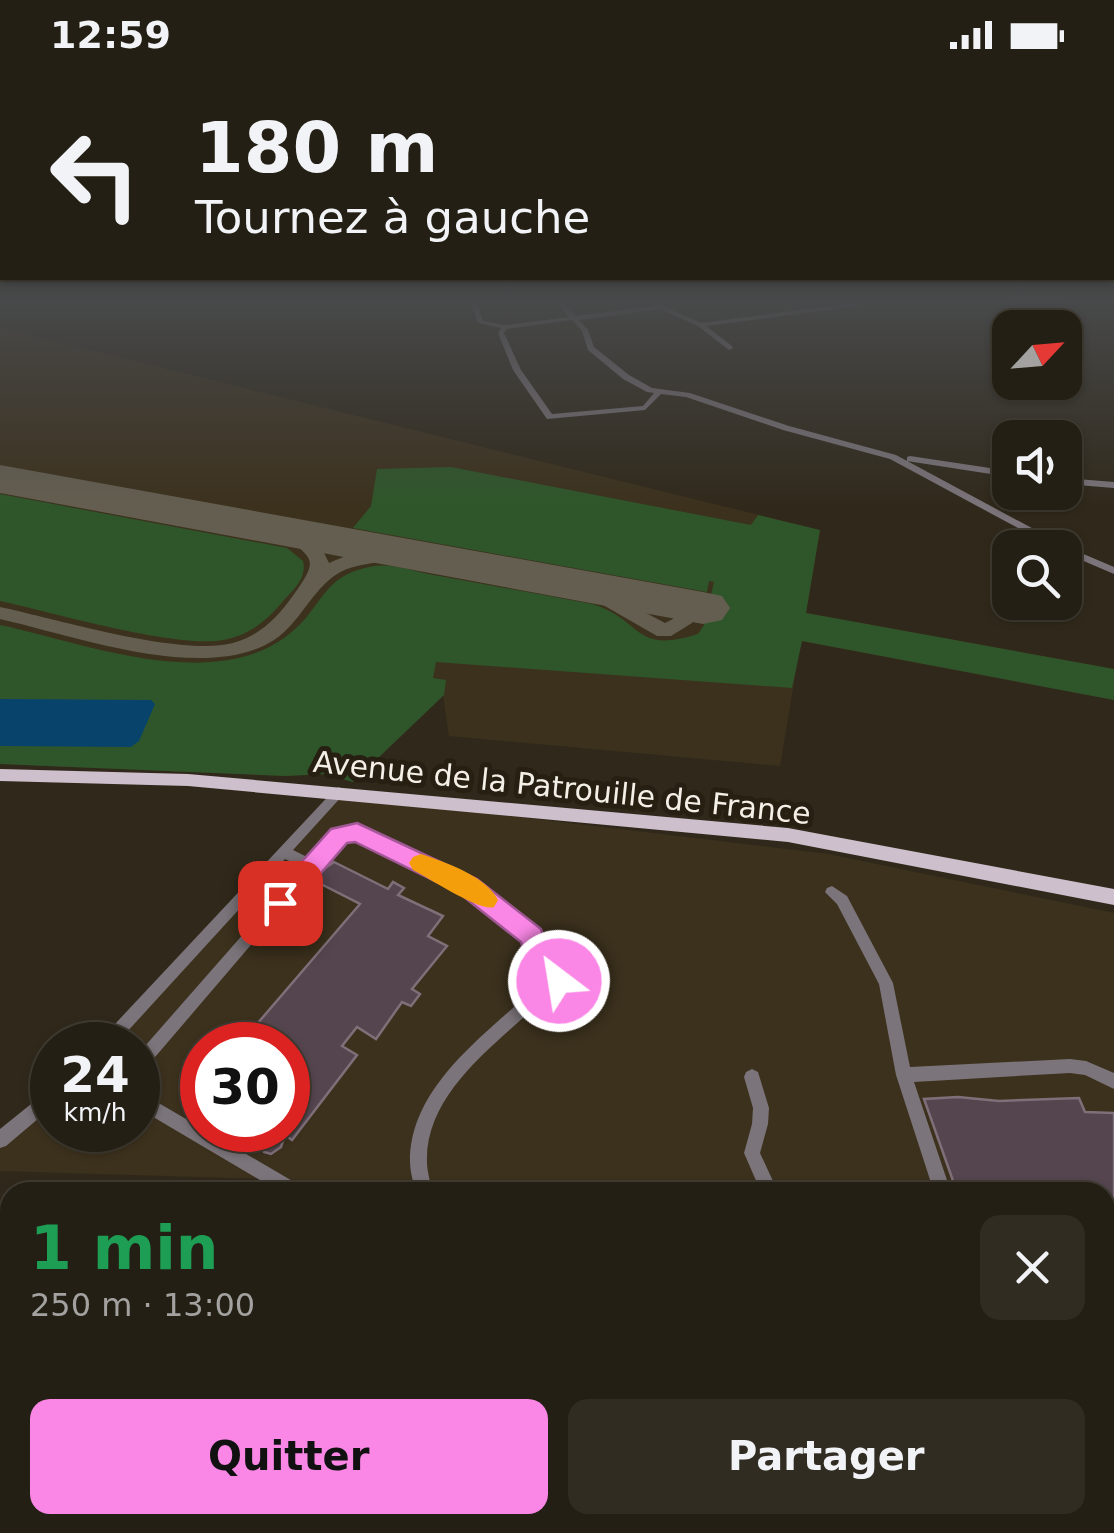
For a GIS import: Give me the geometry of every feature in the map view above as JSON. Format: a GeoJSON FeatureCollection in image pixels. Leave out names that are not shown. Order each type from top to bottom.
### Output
{"type":"FeatureCollection","features":[{"type":"Feature","properties":{"kind":"main road","name":"Avenue de la Patrouille de France"},"geometry":{"type":"LineString","coordinates":[[0,776],[188,780],[788,835],[1114,897]]}},
{"type":"Feature","properties":{"kind":"street"},"geometry":{"type":"LineString","coordinates":[[518,371],[550,418],[644,408],[658,393]]}},
{"type":"Feature","properties":{"kind":"street"},"geometry":{"type":"LineString","coordinates":[[618,371],[658,393],[688,395],[786,428],[893,457],[992,471]]}},
{"type":"Feature","properties":{"kind":"street"},"geometry":{"type":"LineString","coordinates":[[893,457],[1030,530]]}},
{"type":"Feature","properties":{"kind":"street"},"geometry":{"type":"LineString","coordinates":[[1082,482],[1114,485]]}},
{"type":"Feature","properties":{"kind":"street"},"geometry":{"type":"LineString","coordinates":[[1100,566],[1114,556]]}},
{"type":"Feature","properties":{"kind":"street"},"geometry":{"type":"LineString","coordinates":[[1082,557],[1114,572]]}},
{"type":"Feature","properties":{"kind":"street"},"geometry":{"type":"LineString","coordinates":[[126,1022],[339,792]]}},
{"type":"Feature","properties":{"kind":"street"},"geometry":{"type":"LineString","coordinates":[[160,1040],[311,865],[340,836],[357,832],[468,886],[532,936],[541,971]]}},
{"type":"Feature","properties":{"kind":"street"},"geometry":{"type":"LineString","coordinates":[[284,852],[311,865]]}},
{"type":"Feature","properties":{"kind":"street"},"geometry":{"type":"LineString","coordinates":[[832,892],[842,900],[886,983],[904,1075],[939,1182]]}},
{"type":"Feature","properties":{"kind":"street"},"geometry":{"type":"LineString","coordinates":[[541,971],[559,981],[562,998],[546,1012],[523,1008],[516,998],[517,984],[524,976],[541,971]]}},
{"type":"Feature","properties":{"kind":"street"},"geometry":{"type":"LineString","coordinates":[[422,1182],[416,1160],[430,1112],[455,1070],[523,1008]]}},
{"type":"Feature","properties":{"kind":"street"},"geometry":{"type":"LineString","coordinates":[[904,1075],[1070,1066],[1086,1068],[1114,1081]]}},
{"type":"Feature","properties":{"kind":"street"},"geometry":{"type":"LineString","coordinates":[[752,1078],[763,1102],[764,1116],[752,1154],[765,1182]]}},
{"type":"Feature","properties":{"kind":"street"},"geometry":{"type":"LineString","coordinates":[[160,1112],[278,1182]]}},
{"type":"Feature","properties":{"kind":"street"},"geometry":{"type":"LineString","coordinates":[[0,1140],[30,1115]]}},
{"type":"Feature","properties":{"kind":"shaded area"},"geometry":{"type":"Polygon","coordinates":[[[0,371],[176,371],[820,530],[806,613],[1114,669],[1114,700],[801,641],[780,766],[449,736],[443,695],[353,782],[317,773],[286,776],[0,764],[0,371]]]}},
{"type":"Feature","properties":{"kind":"shaded area"},"geometry":{"type":"Polygon","coordinates":[[[342,796],[828,854],[1114,913],[1114,1182],[263,1182],[264,1179],[0,1171],[0,1143],[30,1116],[30,1152],[160,1152],[160,1022],[130,1022],[342,796]]]}},
{"type":"Feature","properties":{"kind":"green space"},"geometry":{"type":"Polygon","coordinates":[[[451,467],[751,525],[758,515],[820,530],[806,613],[1114,669],[1114,700],[802,641],[792,688],[436,662],[433,678],[446,680],[444,695],[353,782],[326,774],[286,776],[0,764],[0,625],[147,659],[223,661],[258,652],[288,635],[343,577],[381,565],[592,604],[608,610],[649,638],[677,639],[698,634],[704,625],[714,582],[709,581],[707,592],[353,528],[371,506],[377,469],[451,467]]]}},
{"type":"Feature","properties":{"kind":"green space"},"geometry":{"type":"Polygon","coordinates":[[[0,494],[287,548],[303,561],[302,578],[259,624],[228,639],[207,641],[149,635],[0,601],[0,494]]]}},
{"type":"Feature","properties":{"kind":"water"},"geometry":{"type":"Polygon","coordinates":[[[0,699],[151,700],[155,704],[139,741],[131,747],[0,746],[0,699]]]}},
{"type":"Feature","properties":{"kind":"building"},"geometry":{"type":"Polygon","coordinates":[[[334,862],[388,889],[393,882],[404,888],[398,895],[443,916],[428,936],[447,946],[412,989],[420,994],[411,1006],[402,1002],[376,1039],[357,1027],[342,1046],[357,1055],[310,1116],[310,1022],[259,1022],[360,904],[317,882],[320,879],[315,876],[334,862]]]}},
{"type":"Feature","properties":{"kind":"building"},"geometry":{"type":"Polygon","coordinates":[[[1079,1098],[1085,1112],[1114,1113],[1114,1182],[953,1182],[924,1099],[1079,1098]]]}},
{"type":"Feature","properties":{"kind":"taxiway"},"geometry":{"type":"LineString","coordinates":[[290,532],[315,551],[319,564],[316,581]]}},
{"type":"Feature","properties":{"kind":"taxiway"},"geometry":{"type":"LineString","coordinates":[[0,613],[183,653],[224,652],[274,631],[313,584],[338,566],[371,555],[406,553]]}},
{"type":"Feature","properties":{"kind":"taxiway"},"geometry":{"type":"LineString","coordinates":[[584,586],[664,631],[682,623],[686,611],[676,603]]}},
{"type":"Feature","properties":{"kind":"runway"},"geometry":{"type":"LineString","coordinates":[[0,479],[703,608]]}},
{"type":"Feature","properties":{"kind":"slow traffic"},"geometry":{"type":"LineString","coordinates":[[421,863],[468,886],[486,900]]}},
{"type":"Feature","properties":{"kind":"route"},"geometry":{"type":"LineString","coordinates":[[280,903],[340,836],[357,832],[468,886],[532,936],[541,971],[559,981]]}}]}
